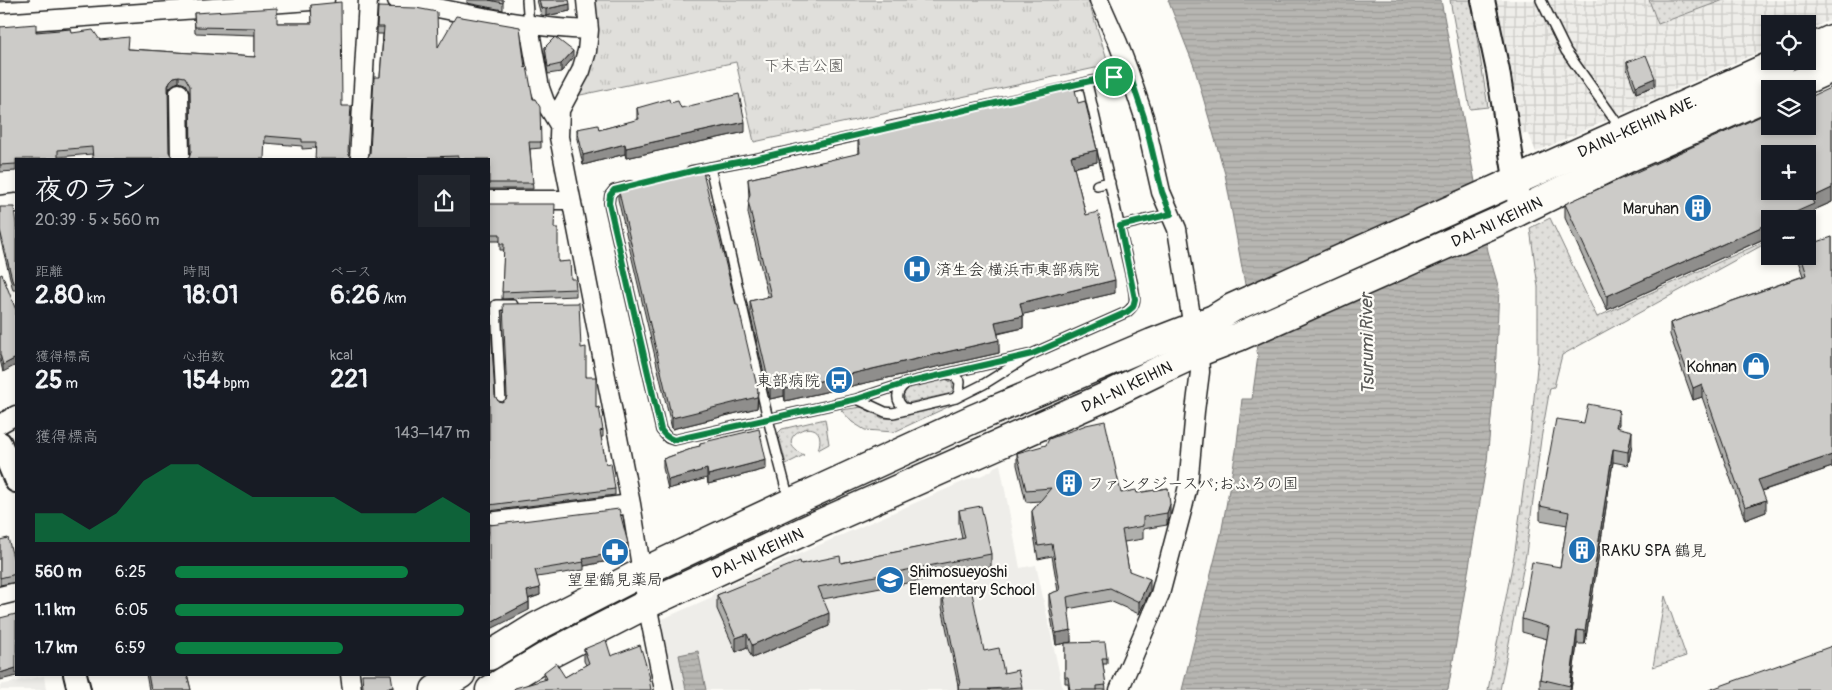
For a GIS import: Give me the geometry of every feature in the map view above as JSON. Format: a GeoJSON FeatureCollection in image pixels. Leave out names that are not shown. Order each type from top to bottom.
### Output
{"type":"FeatureCollection","features":[{"type":"Feature","properties":{"kind":"highway"},"geometry":{"type":"LineString","coordinates":[[1816,46],[1832,39]]}},
{"type":"Feature","properties":{"kind":"highway"},"geometry":{"type":"LineString","coordinates":[[1805,80],[1832,68]]}},
{"type":"Feature","properties":{"kind":"highway","name":"DAINI-KEIHIN AVE."},"geometry":{"type":"LineString","coordinates":[[1503,186],[1762,70]]}},
{"type":"Feature","properties":{"kind":"highway","name":"DAI-NI KEIHIN"},"geometry":{"type":"LineString","coordinates":[[490,655],[536,627],[643,572],[972,419],[1152,343],[1196,340],[1247,333],[1508,216],[1628,158],[1761,99]]}},
{"type":"Feature","properties":{"kind":"highway","name":"DAI-NI KEIHIN"},"geometry":{"type":"LineString","coordinates":[[490,690],[550,654],[647,604],[835,517],[1104,398],[1196,340],[1214,319],[1232,308],[1503,186]]}},
{"type":"Feature","properties":{"kind":"highway"},"geometry":{"type":"LineString","coordinates":[[435,690],[458,676]]}},
{"type":"Feature","properties":{"kind":"street"},"geometry":{"type":"LineString","coordinates":[[0,23],[324,0]]}},
{"type":"Feature","properties":{"kind":"street"},"geometry":{"type":"LineString","coordinates":[[359,158],[368,0]]}},
{"type":"Feature","properties":{"kind":"street"},"geometry":{"type":"LineString","coordinates":[[397,0],[529,26],[564,30],[589,30]]}},
{"type":"Feature","properties":{"kind":"street"},"geometry":{"type":"LineString","coordinates":[[586,0],[589,30],[585,58],[581,71],[560,110],[559,137],[571,200],[586,303],[631,504],[647,604],[664,690]]}},
{"type":"Feature","properties":{"kind":"street"},"geometry":{"type":"LineString","coordinates":[[1099,0],[1129,72],[1144,117],[1162,192],[1177,229],[1200,372],[1189,478],[1183,507],[1160,594],[1119,690]]}},
{"type":"Feature","properties":{"kind":"street"},"geometry":{"type":"LineString","coordinates":[[1483,0],[1498,71],[1503,186],[1508,216]]}},
{"type":"Feature","properties":{"kind":"street"},"geometry":{"type":"LineString","coordinates":[[529,26],[540,88],[545,102],[559,125]]}},
{"type":"Feature","properties":{"kind":"street"},"geometry":{"type":"LineString","coordinates":[[179,93],[180,158]]}},
{"type":"Feature","properties":{"kind":"street"},"geometry":{"type":"LineString","coordinates":[[490,200],[571,200]]}},
{"type":"Feature","properties":{"kind":"street"},"geometry":{"type":"LineString","coordinates":[[0,205],[15,203]]}},
{"type":"Feature","properties":{"kind":"street"},"geometry":{"type":"LineString","coordinates":[[0,424],[15,415]]}},
{"type":"Feature","properties":{"kind":"street"},"geometry":{"type":"LineString","coordinates":[[0,442],[15,479]]}},
{"type":"Feature","properties":{"kind":"street"},"geometry":{"type":"LineString","coordinates":[[490,522],[631,504]]}},
{"type":"Feature","properties":{"kind":"street"},"geometry":{"type":"LineString","coordinates":[[0,596],[15,592]]}},
{"type":"Feature","properties":{"kind":"street"},"geometry":{"type":"LineString","coordinates":[[76,676],[79,690]]}},
{"type":"Feature","properties":{"kind":"street"},"geometry":{"type":"LineString","coordinates":[[350,676],[352,690]]}},
{"type":"Feature","properties":{"kind":"lane"},"geometry":{"type":"LineString","coordinates":[[527,0],[529,26]]}},
{"type":"Feature","properties":{"kind":"lane"},"geometry":{"type":"LineString","coordinates":[[1541,0],[1566,51],[1624,132]]}},
{"type":"Feature","properties":{"kind":"lane"},"geometry":{"type":"LineString","coordinates":[[1058,90],[1129,72]]}},
{"type":"Feature","properties":{"kind":"lane"},"geometry":{"type":"LineString","coordinates":[[857,399],[885,412],[893,413],[956,398],[984,384],[1032,354],[1127,312],[1133,307],[1135,299],[1133,286],[1087,83]]}},
{"type":"Feature","properties":{"kind":"lane"},"geometry":{"type":"LineString","coordinates":[[678,174],[878,131]]}},
{"type":"Feature","properties":{"kind":"lane"},"geometry":{"type":"LineString","coordinates":[[710,167],[768,419],[790,503]]}},
{"type":"Feature","properties":{"kind":"lane"},"geometry":{"type":"LineString","coordinates":[[1097,185],[1110,182]]}},
{"type":"Feature","properties":{"kind":"lane"},"geometry":{"type":"LineString","coordinates":[[642,183],[614,190],[610,195],[611,210],[661,430],[668,438],[674,440],[857,399],[906,383],[1032,354]]}},
{"type":"Feature","properties":{"kind":"lane"},"geometry":{"type":"LineString","coordinates":[[611,210],[620,208]]}},
{"type":"Feature","properties":{"kind":"lane"},"geometry":{"type":"LineString","coordinates":[[1120,226],[1171,214]]}},
{"type":"Feature","properties":{"kind":"lane"},"geometry":{"type":"LineString","coordinates":[[624,267],[633,265]]}},
{"type":"Feature","properties":{"kind":"lane"},"geometry":{"type":"LineString","coordinates":[[501,404],[496,305],[524,304]]}},
{"type":"Feature","properties":{"kind":"lane"},"geometry":{"type":"LineString","coordinates":[[948,374],[954,375],[960,382],[956,398]]}},
{"type":"Feature","properties":{"kind":"lane"},"geometry":{"type":"LineString","coordinates":[[906,383],[897,394],[904,408],[910,409]]}},
{"type":"Feature","properties":{"kind":"shaded area"},"geometry":{"type":"Polygon","coordinates":[[[1492,0],[1832,0],[1832,19],[1816,26],[1816,15],[1761,15],[1761,51],[1536,152],[1529,134],[1522,134],[1492,0]]]}},
{"type":"Feature","properties":{"kind":"shaded area","name":"Shimosueyoshi Elementary School"},"geometry":{"type":"Polygon","coordinates":[[[1000,464],[1020,568],[1036,565],[1063,690],[672,690],[658,621],[712,597],[714,592],[974,477],[978,477],[1000,464]]]}},
{"type":"Feature","properties":{"kind":"shaded area"},"geometry":{"type":"Polygon","coordinates":[[[44,676],[46,690],[0,690],[0,685],[44,676]]]}},
{"type":"Feature","properties":{"kind":"green space","name":"下末吉公園"},"geometry":{"type":"Polygon","coordinates":[[[593,0],[1088,0],[1109,65],[754,142],[736,62],[571,97],[593,0]]]}},
{"type":"Feature","properties":{"kind":"green space"},"geometry":{"type":"Polygon","coordinates":[[[1450,0],[1471,0],[1488,107],[1470,109],[1450,0]]]}},
{"type":"Feature","properties":{"kind":"green space"},"geometry":{"type":"Polygon","coordinates":[[[1649,0],[1724,0],[1658,24],[1649,0]]]}},
{"type":"Feature","properties":{"kind":"green space"},"geometry":{"type":"Polygon","coordinates":[[[1550,218],[1597,317],[1761,243],[1761,246],[1562,355],[1554,387],[1550,388],[1541,439],[1526,554],[1500,690],[1488,690],[1515,551],[1530,439],[1538,357],[1538,287],[1530,228],[1550,218]]]}},
{"type":"Feature","properties":{"kind":"green space"},"geometry":{"type":"Polygon","coordinates":[[[946,379],[952,383],[953,390],[948,394],[907,403],[903,394],[907,387],[946,379]]]}},
{"type":"Feature","properties":{"kind":"green space"},"geometry":{"type":"Polygon","coordinates":[[[954,404],[894,432],[865,430],[852,422],[841,410],[862,407],[882,418],[897,418],[954,404]]]}},
{"type":"Feature","properties":{"kind":"green space"},"geometry":{"type":"Polygon","coordinates":[[[825,419],[829,444],[818,450],[820,437],[816,431],[809,428],[801,430],[795,434],[791,441],[794,448],[804,455],[786,464],[778,433],[782,429],[825,419]]]}},
{"type":"Feature","properties":{"kind":"green space"},"geometry":{"type":"Polygon","coordinates":[[[1665,596],[1686,656],[1653,667],[1665,596]]]}},
{"type":"Feature","properties":{"kind":"water","name":"Tsurumi River"},"geometry":{"type":"Polygon","coordinates":[[[1168,0],[1441,0],[1488,251],[1499,289],[1495,376],[1487,461],[1448,690],[1182,690],[1221,534],[1236,451],[1242,399],[1252,399],[1258,356],[1225,174],[1194,66],[1168,0]]]}},
{"type":"Feature","properties":{"kind":"water"},"geometry":{"type":"Polygon","coordinates":[[[698,651],[706,690],[686,690],[679,655],[698,651]]]}},
{"type":"Feature","properties":{"kind":"building"},"geometry":{"type":"Polygon","coordinates":[[[489,0],[503,0],[503,3],[489,0]]]}},
{"type":"Feature","properties":{"kind":"building"},"geometry":{"type":"Polygon","coordinates":[[[539,0],[569,0],[570,4],[546,9],[541,8],[539,0]]]}},
{"type":"Feature","properties":{"kind":"building"},"geometry":{"type":"Polygon","coordinates":[[[341,2],[342,106],[351,106],[348,152],[351,158],[315,158],[316,142],[302,142],[302,139],[265,136],[264,158],[189,158],[191,152],[190,86],[185,77],[179,76],[174,77],[168,86],[169,152],[172,158],[93,158],[92,147],[58,150],[58,158],[15,158],[15,164],[0,165],[0,27],[36,24],[36,32],[71,29],[72,33],[93,30],[100,40],[129,37],[128,49],[255,57],[255,28],[195,27],[194,13],[277,8],[277,23],[312,23],[311,5],[341,2]]]}},
{"type":"Feature","properties":{"kind":"building"},"geometry":{"type":"Polygon","coordinates":[[[378,7],[416,8],[437,12],[438,47],[456,16],[520,27],[525,68],[527,66],[533,99],[535,99],[540,107],[541,142],[529,142],[533,183],[490,183],[490,158],[458,158],[458,156],[368,158],[370,153],[374,77],[380,77],[384,27],[377,27],[378,7]]]}},
{"type":"Feature","properties":{"kind":"building"},"geometry":{"type":"Polygon","coordinates":[[[555,37],[573,51],[561,64],[548,67],[545,47],[555,37]]]}},
{"type":"Feature","properties":{"kind":"building"},"geometry":{"type":"Polygon","coordinates":[[[1646,55],[1655,78],[1636,86],[1627,62],[1646,55]]]}},
{"type":"Feature","properties":{"kind":"building"},"geometry":{"type":"Polygon","coordinates":[[[1073,81],[1078,103],[1085,101],[1097,150],[1071,156],[1086,215],[1098,212],[1115,280],[1020,303],[1023,316],[995,322],[999,340],[785,389],[784,384],[770,387],[750,301],[771,296],[748,201],[750,194],[748,179],[860,153],[858,135],[887,128],[885,122],[1073,81]]]}},
{"type":"Feature","properties":{"kind":"building","name":"Maruhan"},"geometry":{"type":"Polygon","coordinates":[[[1832,87],[1832,188],[1816,196],[1816,145],[1761,145],[1761,200],[1812,200],[1814,204],[1800,210],[1761,210],[1761,227],[1607,296],[1565,204],[1761,116],[1761,135],[1816,135],[1816,94],[1832,87]]]}},
{"type":"Feature","properties":{"kind":"building"},"geometry":{"type":"Polygon","coordinates":[[[739,94],[745,122],[626,148],[625,144],[583,155],[577,129],[598,125],[599,130],[639,119],[637,108],[669,99],[670,103],[678,101],[681,108],[739,94]]]}},
{"type":"Feature","properties":{"kind":"building"},"geometry":{"type":"Polygon","coordinates":[[[702,168],[736,305],[738,305],[758,391],[757,397],[672,418],[618,188],[702,168]]]}},
{"type":"Feature","properties":{"kind":"building"},"geometry":{"type":"Polygon","coordinates":[[[490,204],[555,204],[554,228],[558,228],[558,262],[570,261],[571,279],[575,279],[576,289],[502,292],[504,244],[500,244],[500,234],[490,234],[490,204]]]}},
{"type":"Feature","properties":{"kind":"building"},"geometry":{"type":"Polygon","coordinates":[[[0,207],[14,207],[15,283],[13,283],[0,230],[0,207]]]}},
{"type":"Feature","properties":{"kind":"building","name":"Kohnan"},"geometry":{"type":"Polygon","coordinates":[[[1832,237],[1832,455],[1758,480],[1766,500],[1745,507],[1702,384],[1693,388],[1670,323],[1807,275],[1804,265],[1816,265],[1816,242],[1832,237]]]}},
{"type":"Feature","properties":{"kind":"building"},"geometry":{"type":"Polygon","coordinates":[[[2,274],[15,307],[15,359],[3,365],[0,354],[0,275],[2,274]]]}},
{"type":"Feature","properties":{"kind":"building"},"geometry":{"type":"Polygon","coordinates":[[[579,303],[581,348],[586,347],[586,377],[596,377],[596,408],[599,407],[603,430],[600,431],[606,464],[611,463],[615,489],[490,505],[490,311],[495,396],[498,401],[502,402],[507,396],[503,304],[579,303]]]}},
{"type":"Feature","properties":{"kind":"building","name":"RAKU SPA 鶴見"},"geometry":{"type":"Polygon","coordinates":[[[1588,404],[1619,410],[1616,427],[1632,431],[1628,452],[1613,449],[1585,631],[1577,630],[1570,686],[1540,679],[1549,627],[1522,619],[1532,562],[1560,567],[1569,512],[1540,506],[1556,419],[1584,423],[1588,404]]]}},
{"type":"Feature","properties":{"kind":"building"},"geometry":{"type":"Polygon","coordinates":[[[1105,421],[1121,493],[1136,490],[1137,493],[1168,488],[1170,504],[1167,513],[1143,517],[1143,526],[1122,530],[1129,571],[1150,579],[1139,602],[1110,588],[1067,597],[1071,630],[1056,633],[1049,594],[1060,590],[1052,544],[1038,546],[1032,511],[1051,488],[1026,490],[1017,453],[1046,445],[1049,439],[1086,425],[1105,421]]]}},
{"type":"Feature","properties":{"kind":"building"},"geometry":{"type":"Polygon","coordinates":[[[759,429],[766,460],[708,475],[707,469],[668,480],[663,459],[700,446],[700,443],[759,429]]]}},
{"type":"Feature","properties":{"kind":"building"},"geometry":{"type":"Polygon","coordinates":[[[981,506],[991,554],[818,587],[829,613],[752,645],[747,634],[736,638],[717,595],[800,561],[801,564],[840,556],[841,563],[965,538],[959,510],[981,506]]]}},
{"type":"Feature","properties":{"kind":"building"},"geometry":{"type":"Polygon","coordinates":[[[619,509],[628,543],[608,554],[583,559],[584,562],[535,570],[540,588],[527,591],[529,602],[490,622],[490,525],[619,509]]]}},
{"type":"Feature","properties":{"kind":"building"},"geometry":{"type":"Polygon","coordinates":[[[8,538],[15,565],[15,574],[0,578],[0,540],[8,538]]]}},
{"type":"Feature","properties":{"kind":"building"},"geometry":{"type":"Polygon","coordinates":[[[971,588],[984,651],[999,648],[1004,673],[1018,670],[1022,687],[988,689],[991,690],[959,690],[958,684],[960,684],[942,594],[971,588]]]}},
{"type":"Feature","properties":{"kind":"building"},"geometry":{"type":"Polygon","coordinates":[[[15,614],[15,668],[0,673],[0,618],[15,614]]]}},
{"type":"Feature","properties":{"kind":"building"},"geometry":{"type":"Polygon","coordinates":[[[606,640],[611,656],[640,645],[650,678],[651,690],[513,690],[547,679],[544,672],[556,663],[565,677],[589,663],[584,649],[606,640]]]}},
{"type":"Feature","properties":{"kind":"building"},"geometry":{"type":"Polygon","coordinates":[[[1105,642],[1107,658],[1102,658],[1106,685],[1097,686],[1097,690],[1070,690],[1068,677],[1065,677],[1065,643],[1105,642]]]}},
{"type":"Feature","properties":{"kind":"building"},"geometry":{"type":"Polygon","coordinates":[[[1832,646],[1832,690],[1709,690],[1832,646]]]}},
{"type":"Feature","properties":{"kind":"building"},"geometry":{"type":"Polygon","coordinates":[[[148,676],[188,676],[191,690],[151,690],[148,676]]]}},
{"type":"Feature","properties":{"kind":"building"},"geometry":{"type":"Polygon","coordinates":[[[362,676],[391,676],[393,687],[380,690],[359,690],[363,688],[362,676]]]}},
{"type":"Feature","properties":{"kind":"place","name":"Maruhan"},"geometry":{"type":"Point","coordinates":[1698,208]}},
{"type":"Feature","properties":{"kind":"place","name":"済生会 横浜市東部病院"},"geometry":{"type":"Point","coordinates":[917,269]}},
{"type":"Feature","properties":{"kind":"place","name":"Kohnan"},"geometry":{"type":"Point","coordinates":[1756,366]}},
{"type":"Feature","properties":{"kind":"place","name":"東部病院"},"geometry":{"type":"Point","coordinates":[839,380]}},
{"type":"Feature","properties":{"kind":"place","name":"ファンタジースパ;おふろの国"},"geometry":{"type":"Point","coordinates":[1069,483]}},
{"type":"Feature","properties":{"kind":"place","name":"RAKU SPA 鶴見"},"geometry":{"type":"Point","coordinates":[1582,550]}},
{"type":"Feature","properties":{"kind":"place","name":"望星鶴見薬局"},"geometry":{"type":"Point","coordinates":[615,552]}},
{"type":"Feature","properties":{"kind":"place","name":"Shimosueyoshi Elementary School"},"geometry":{"type":"Point","coordinates":[890,580]}},
{"type":"Feature","properties":{"kind":"route"},"geometry":{"type":"LineString","coordinates":[[1129,72],[1144,117],[1162,192],[1171,214],[1120,226],[1135,299],[1133,307],[1127,312],[1032,354],[906,383],[857,399],[674,440],[664,435],[661,430],[609,203],[610,195],[614,190],[1114,77],[1129,72]]}}]}
